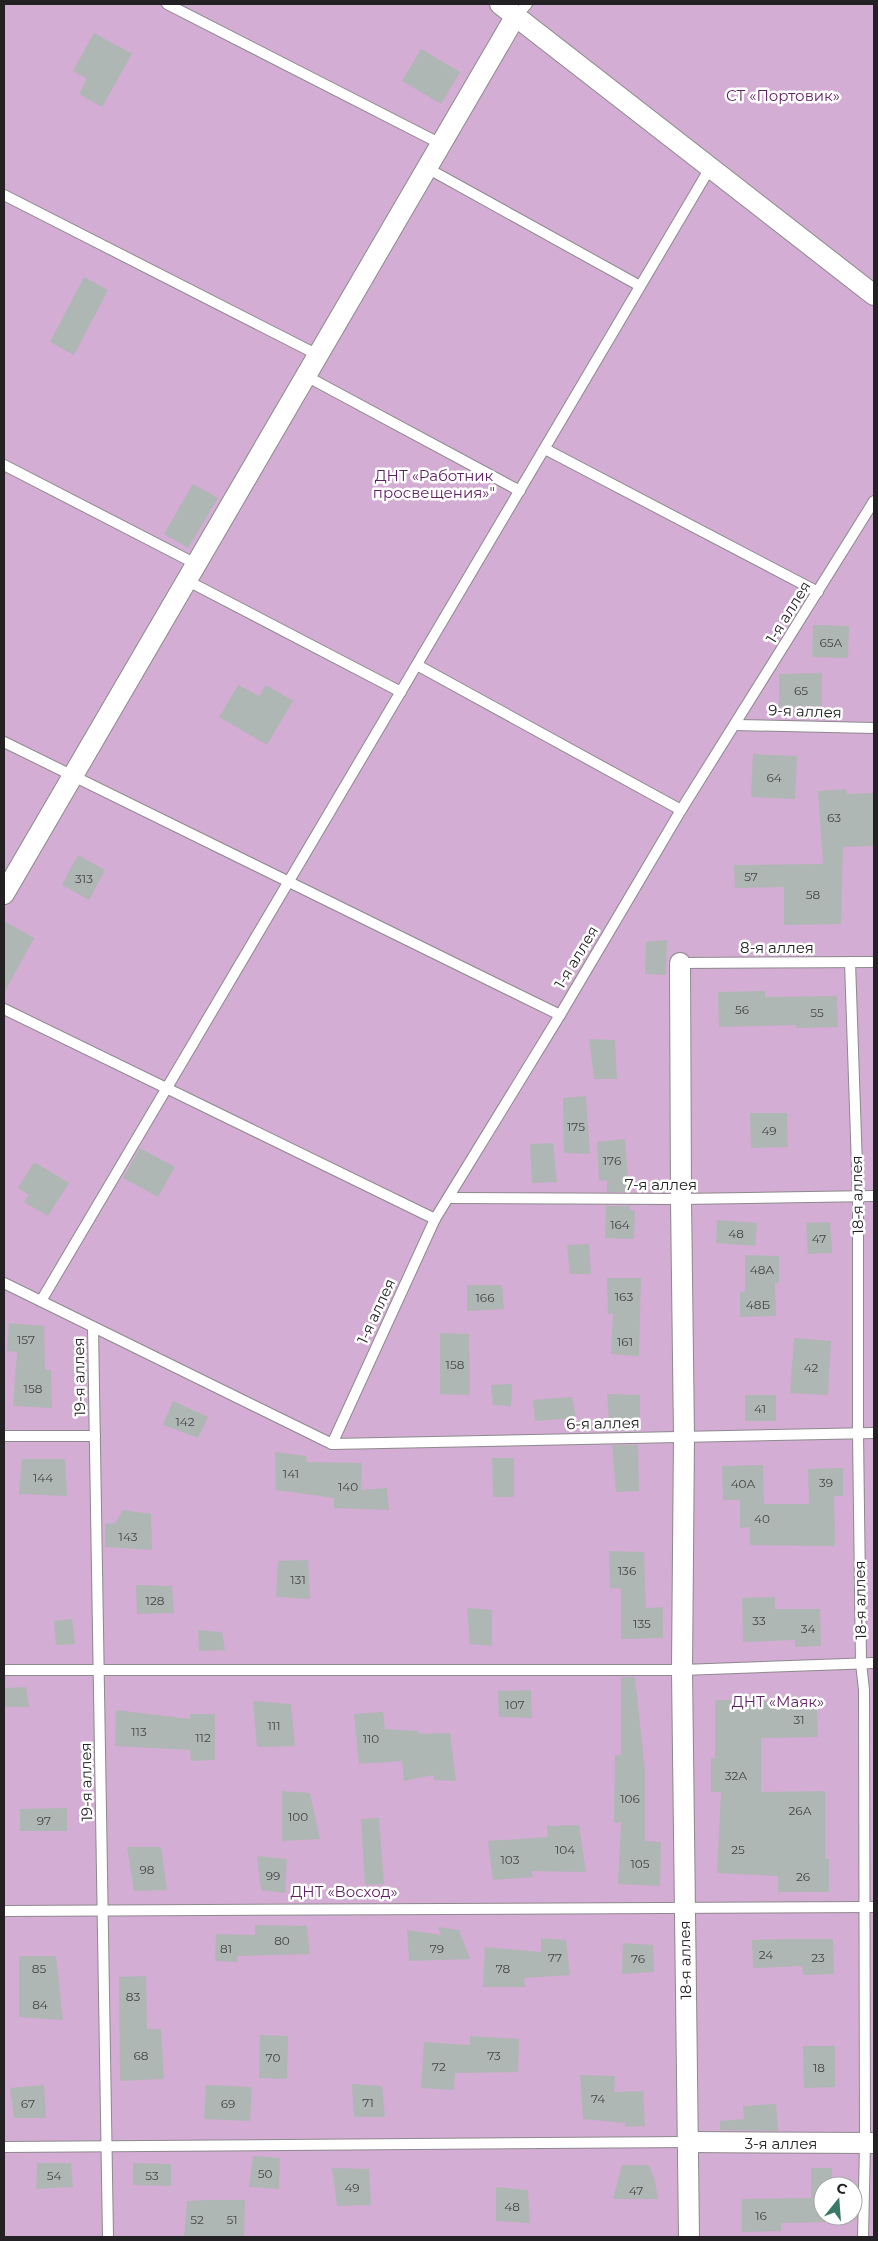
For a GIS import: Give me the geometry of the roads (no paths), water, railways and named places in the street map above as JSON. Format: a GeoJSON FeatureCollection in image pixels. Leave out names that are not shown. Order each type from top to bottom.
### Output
{"type":"FeatureCollection","features":[{"type":"Feature","properties":{"kind":"street"},"geometry":{"type":"LineString","coordinates":[[500,4],[521,10],[710,168],[874,295]]}},
{"type":"Feature","properties":{"kind":"street"},"geometry":{"type":"LineString","coordinates":[[4,894],[521,10]]}},
{"type":"Feature","properties":{"kind":"street","name":"18-я аллея"},"geometry":{"type":"LineString","coordinates":[[680,963],[680,1199],[684,1436],[682,1670],[689,2237]]}},
{"type":"Feature","properties":{"kind":"street","name":"3-я аллея"},"geometry":{"type":"LineString","coordinates":[[688,2142],[869,2143]]}},
{"type":"Feature","properties":{"kind":"lane"},"geometry":{"type":"LineString","coordinates":[[166,4],[441,144]]}},
{"type":"Feature","properties":{"kind":"lane"},"geometry":{"type":"LineString","coordinates":[[427,168],[640,286]]}},
{"type":"Feature","properties":{"kind":"lane"},"geometry":{"type":"LineString","coordinates":[[41,1301],[710,168]]}},
{"type":"Feature","properties":{"kind":"lane"},"geometry":{"type":"LineString","coordinates":[[4,195],[318,356]]}},
{"type":"Feature","properties":{"kind":"lane"},"geometry":{"type":"LineString","coordinates":[[306,376],[520,491]]}},
{"type":"Feature","properties":{"kind":"lane"},"geometry":{"type":"LineString","coordinates":[[544,449],[818,592]]}},
{"type":"Feature","properties":{"kind":"lane"},"geometry":{"type":"LineString","coordinates":[[4,465],[401,692]]}},
{"type":"Feature","properties":{"kind":"lane","name":"1-я аллея"},"geometry":{"type":"LineString","coordinates":[[332,1444],[435,1220],[560,1015],[681,810],[874,501]]}},
{"type":"Feature","properties":{"kind":"lane"},"geometry":{"type":"LineString","coordinates":[[417,664],[681,810]]}},
{"type":"Feature","properties":{"kind":"lane","name":"9-я аллея"},"geometry":{"type":"LineString","coordinates":[[735,725],[874,728]]}},
{"type":"Feature","properties":{"kind":"lane"},"geometry":{"type":"LineString","coordinates":[[4,742],[560,1015]]}},
{"type":"Feature","properties":{"kind":"lane","name":"18-я аллея"},"geometry":{"type":"LineString","coordinates":[[850,962],[858,1196],[858,1433],[861,1663],[864,1690],[869,1907],[869,2143],[863,2237]]}},
{"type":"Feature","properties":{"kind":"lane","name":"8-я аллея"},"geometry":{"type":"LineString","coordinates":[[680,963],[874,962]]}},
{"type":"Feature","properties":{"kind":"lane"},"geometry":{"type":"LineString","coordinates":[[4,1009],[435,1220]]}},
{"type":"Feature","properties":{"kind":"lane","name":"7-я аллея"},"geometry":{"type":"LineString","coordinates":[[448,1198],[680,1199],[874,1196]]}},
{"type":"Feature","properties":{"kind":"lane"},"geometry":{"type":"LineString","coordinates":[[4,1283],[332,1444]]}},
{"type":"Feature","properties":{"kind":"lane","name":"19-я аллея"},"geometry":{"type":"LineString","coordinates":[[94,1327],[108,2237]]}},
{"type":"Feature","properties":{"kind":"lane","name":"6-я аллея"},"geometry":{"type":"LineString","coordinates":[[332,1444],[874,1433]]}},
{"type":"Feature","properties":{"kind":"lane"},"geometry":{"type":"LineString","coordinates":[[4,1436],[95,1436]]}},
{"type":"Feature","properties":{"kind":"lane"},"geometry":{"type":"LineString","coordinates":[[4,1670],[682,1670],[874,1663]]}},
{"type":"Feature","properties":{"kind":"lane"},"geometry":{"type":"LineString","coordinates":[[4,1911],[869,1907]]}},
{"type":"Feature","properties":{"kind":"lane"},"geometry":{"type":"LineString","coordinates":[[4,2147],[688,2142]]}},
{"type":"Feature","properties":{"kind":"park label","name":"СТ «Портовик»"},"geometry":{"type":"Point","coordinates":[783,95]}},
{"type":"Feature","properties":{"kind":"park label","name":"ДНТ «Работник просвещения»\""},"geometry":{"type":"Point","coordinates":[434,484]}},
{"type":"Feature","properties":{"kind":"park label","name":"ДНТ «Маяк»"},"geometry":{"type":"Point","coordinates":[778,1701]}},
{"type":"Feature","properties":{"kind":"park label","name":"ДНТ «Восход»"},"geometry":{"type":"Point","coordinates":[344,1891]}}]}
